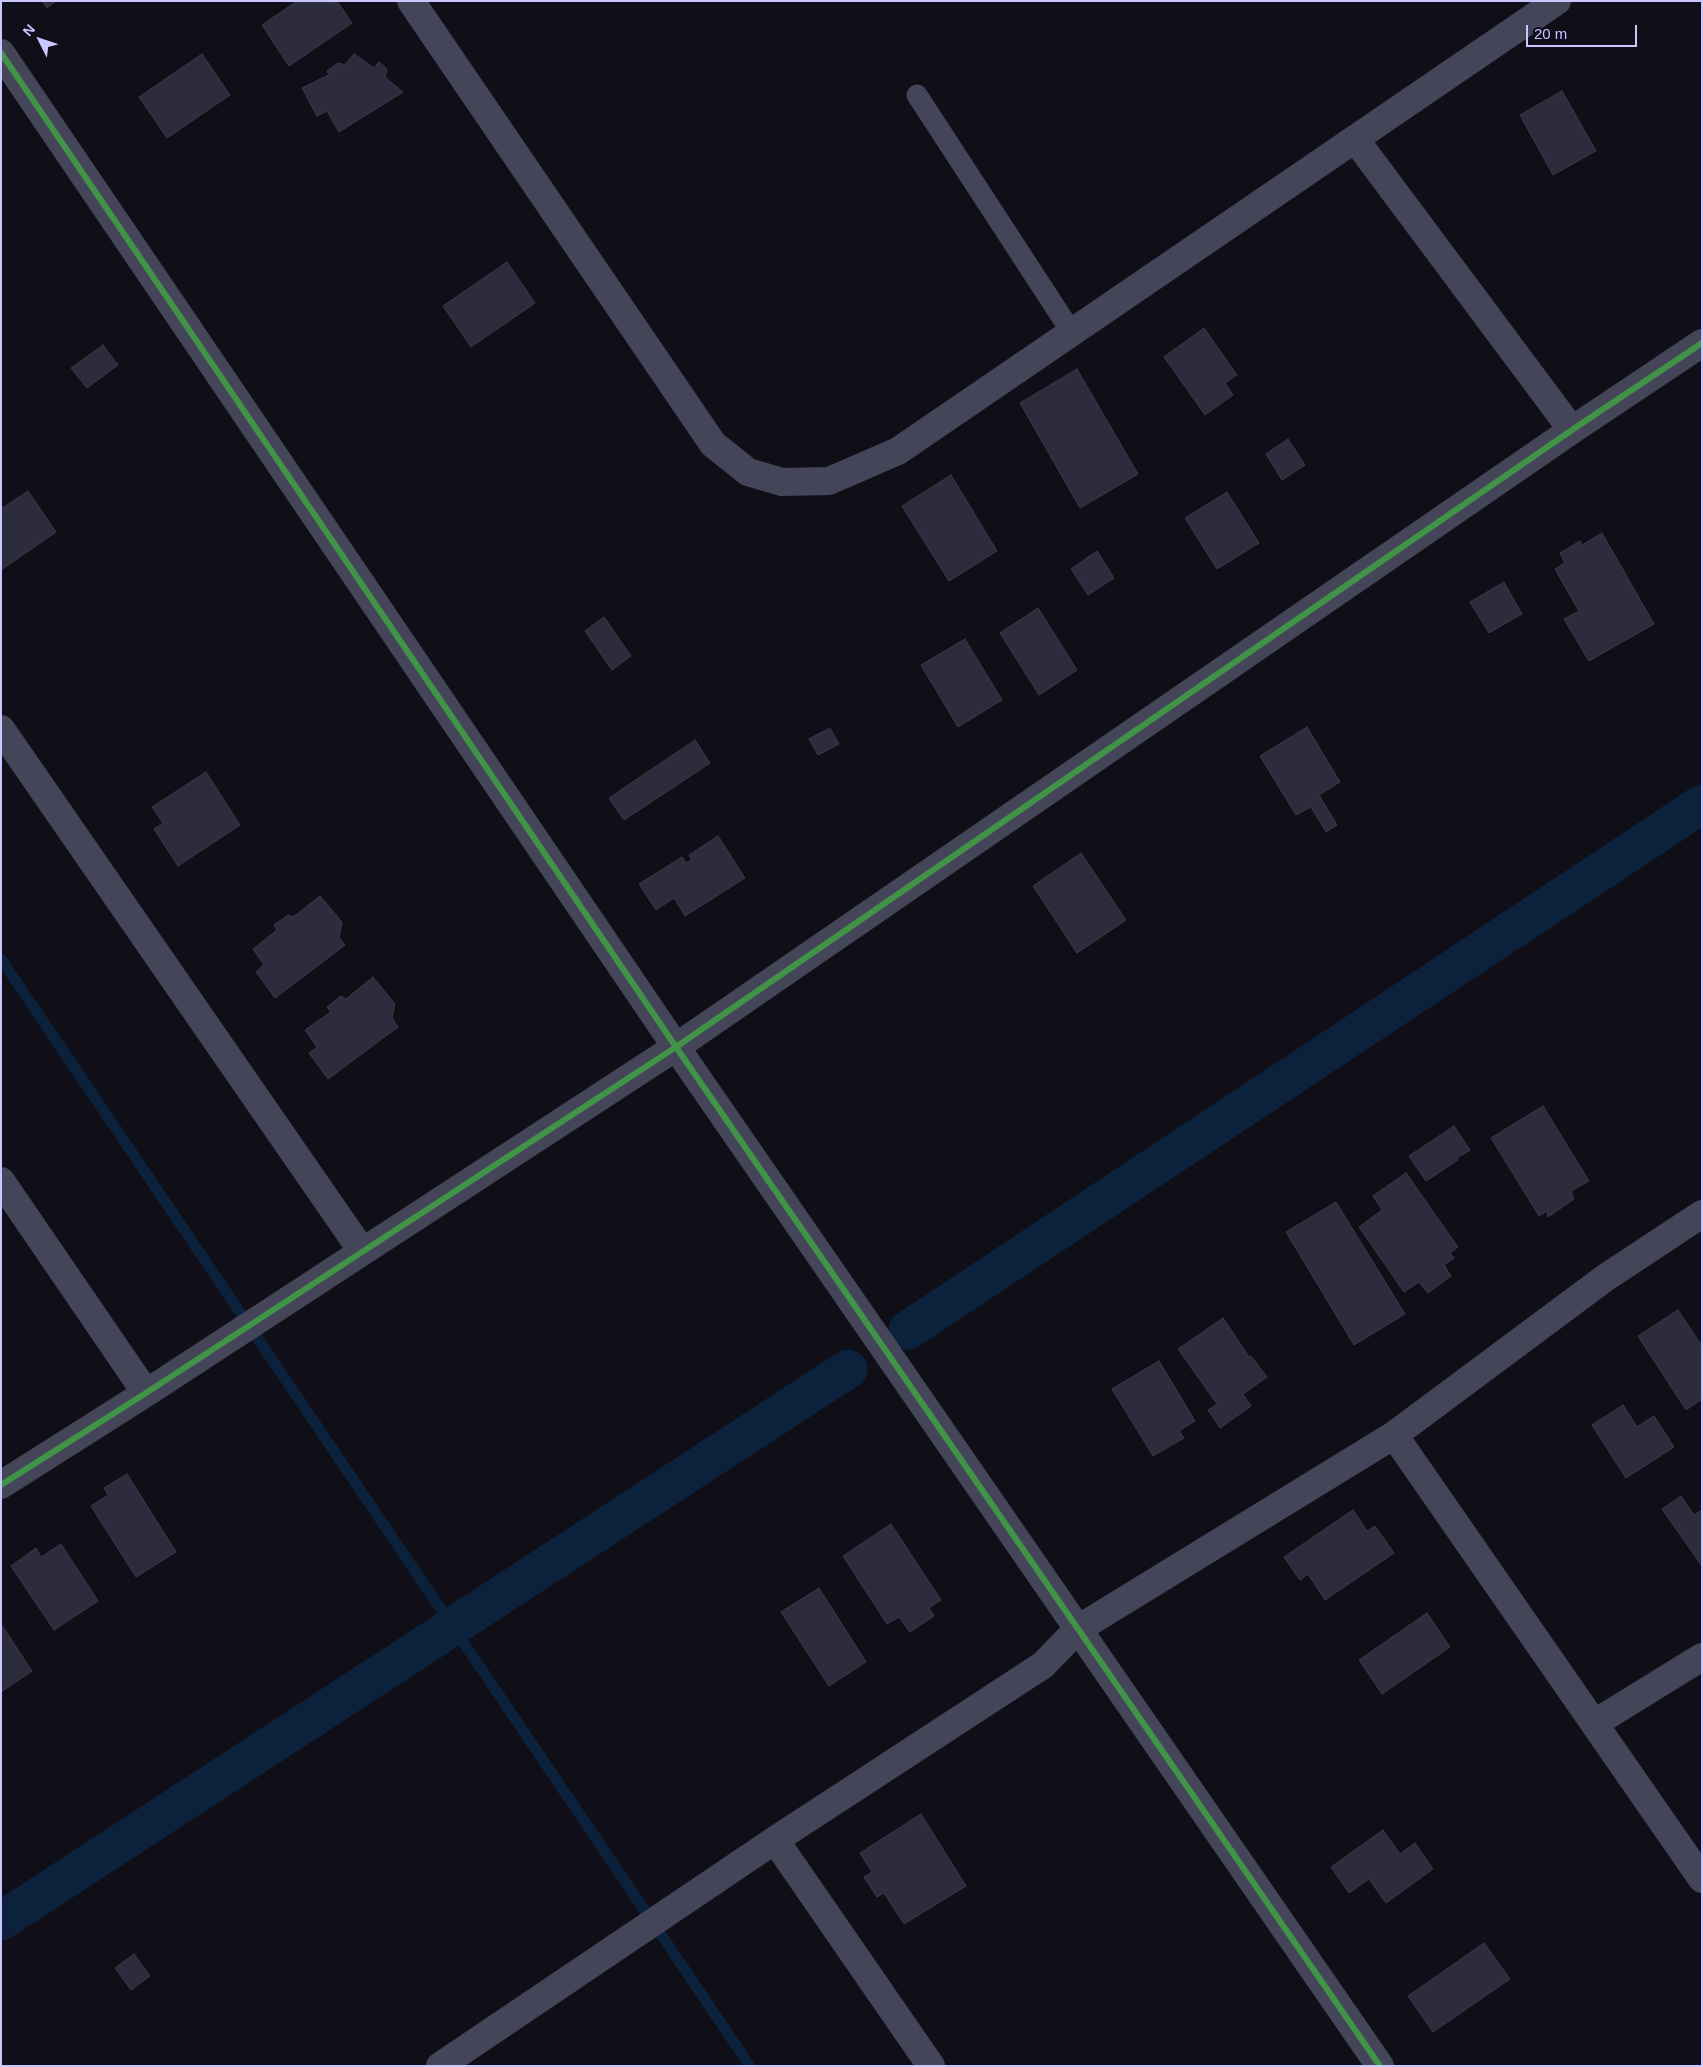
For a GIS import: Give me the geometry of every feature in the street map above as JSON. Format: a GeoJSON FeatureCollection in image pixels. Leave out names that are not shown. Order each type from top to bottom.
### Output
{"type":"FeatureCollection","features":[{"type":"Feature","properties":{"kind":"street"},"geometry":{"type":"LineString","coordinates":[[411,1],[713,444],[748,472],[782,482],[829,481],[898,451],[1558,1]]}},
{"type":"Feature","properties":{"kind":"street"},"geometry":{"type":"LineString","coordinates":[[1,53],[676,1046],[1380,2066]]}},
{"type":"Feature","properties":{"kind":"street"},"geometry":{"type":"LineString","coordinates":[[1355,138],[1572,430]]}},
{"type":"Feature","properties":{"kind":"street"},"geometry":{"type":"LineString","coordinates":[[1,1485],[146,1393],[676,1046],[1572,430],[1702,343]]}},
{"type":"Feature","properties":{"kind":"street"},"geometry":{"type":"LineString","coordinates":[[1,729],[362,1251]]}},
{"type":"Feature","properties":{"kind":"street"},"geometry":{"type":"LineString","coordinates":[[1,1181],[146,1393]]}},
{"type":"Feature","properties":{"kind":"street"},"geometry":{"type":"LineString","coordinates":[[440,2066],[774,1840],[1044,1666],[1078,1629],[1394,1436],[1604,1278],[1702,1214]]}},
{"type":"Feature","properties":{"kind":"street"},"geometry":{"type":"LineString","coordinates":[[1394,1436],[1702,1879]]}},
{"type":"Feature","properties":{"kind":"street"},"geometry":{"type":"LineString","coordinates":[[1595,1723],[1702,1658]]}},
{"type":"Feature","properties":{"kind":"street"},"geometry":{"type":"LineString","coordinates":[[774,1840],[930,2066]]}},
{"type":"Feature","properties":{"kind":"lane"},"geometry":{"type":"LineString","coordinates":[[917,95],[1072,333]]}},
{"type":"Feature","properties":{"kind":"building"},"geometry":{"type":"Polygon","coordinates":[[[42,1],[56,1],[47,8],[42,1]]]}},
{"type":"Feature","properties":{"kind":"building"},"geometry":{"type":"Polygon","coordinates":[[[297,1],[326,1],[327,3],[337,1],[352,23],[289,66],[262,25],[297,1]]]}},
{"type":"Feature","properties":{"kind":"building"},"geometry":{"type":"Polygon","coordinates":[[[202,54],[230,95],[167,138],[139,97],[202,54]]]}},
{"type":"Feature","properties":{"kind":"building"},"geometry":{"type":"Polygon","coordinates":[[[354,54],[374,68],[379,62],[387,69],[385,77],[403,92],[339,132],[327,111],[317,116],[302,88],[329,75],[327,71],[338,63],[345,65],[354,54]]]}},
{"type":"Feature","properties":{"kind":"building"},"geometry":{"type":"Polygon","coordinates":[[[1562,91],[1596,151],[1553,175],[1520,115],[1562,91]]]}},
{"type":"Feature","properties":{"kind":"building"},"geometry":{"type":"Polygon","coordinates":[[[507,262],[535,303],[471,347],[443,306],[507,262]]]}},
{"type":"Feature","properties":{"kind":"building"},"geometry":{"type":"Polygon","coordinates":[[[1204,328],[1237,375],[1225,383],[1233,395],[1205,415],[1164,357],[1204,328]]]}},
{"type":"Feature","properties":{"kind":"building"},"geometry":{"type":"Polygon","coordinates":[[[103,345],[118,365],[87,388],[71,368],[103,345]]]}},
{"type":"Feature","properties":{"kind":"building"},"geometry":{"type":"Polygon","coordinates":[[[1077,369],[1138,474],[1080,508],[1020,403],[1077,369]]]}},
{"type":"Feature","properties":{"kind":"building"},"geometry":{"type":"Polygon","coordinates":[[[1288,439],[1305,465],[1282,480],[1266,454],[1288,439]]]}},
{"type":"Feature","properties":{"kind":"building"},"geometry":{"type":"Polygon","coordinates":[[[951,475],[997,551],[949,581],[902,506],[951,475]]]}},
{"type":"Feature","properties":{"kind":"building"},"geometry":{"type":"Polygon","coordinates":[[[28,491],[56,532],[1,570],[1,509],[28,491]]]}},
{"type":"Feature","properties":{"kind":"building"},"geometry":{"type":"Polygon","coordinates":[[[1227,492],[1259,543],[1217,569],[1185,518],[1227,492]]]}},
{"type":"Feature","properties":{"kind":"building"},"geometry":{"type":"Polygon","coordinates":[[[1602,533],[1654,624],[1589,661],[1564,619],[1579,611],[1555,569],[1565,563],[1560,553],[1580,541],[1582,545],[1602,533]]]}},
{"type":"Feature","properties":{"kind":"building"},"geometry":{"type":"Polygon","coordinates":[[[1097,551],[1114,578],[1088,595],[1071,569],[1097,551]]]}},
{"type":"Feature","properties":{"kind":"building"},"geometry":{"type":"Polygon","coordinates":[[[1504,582],[1522,614],[1489,633],[1470,602],[1504,582]]]}},
{"type":"Feature","properties":{"kind":"building"},"geometry":{"type":"Polygon","coordinates":[[[1038,608],[1077,670],[1039,695],[1000,633],[1038,608]]]}},
{"type":"Feature","properties":{"kind":"building"},"geometry":{"type":"Polygon","coordinates":[[[604,617],[631,656],[612,670],[585,631],[604,617]]]}},
{"type":"Feature","properties":{"kind":"building"},"geometry":{"type":"Polygon","coordinates":[[[965,639],[1002,700],[958,727],[921,665],[965,639]]]}},
{"type":"Feature","properties":{"kind":"building"},"geometry":{"type":"Polygon","coordinates":[[[1307,727],[1340,782],[1319,795],[1337,825],[1326,832],[1311,807],[1296,815],[1260,756],[1307,727]]]}},
{"type":"Feature","properties":{"kind":"building"},"geometry":{"type":"Polygon","coordinates":[[[830,728],[839,744],[818,755],[809,739],[830,728]]]}},
{"type":"Feature","properties":{"kind":"building"},"geometry":{"type":"Polygon","coordinates":[[[695,740],[710,763],[624,820],[609,798],[695,740]]]}},
{"type":"Feature","properties":{"kind":"building"},"geometry":{"type":"Polygon","coordinates":[[[206,772],[240,825],[178,866],[154,829],[163,823],[152,807],[206,772]]]}},
{"type":"Feature","properties":{"kind":"building"},"geometry":{"type":"Polygon","coordinates":[[[718,836],[745,878],[685,916],[674,898],[656,910],[639,884],[682,857],[686,863],[692,860],[689,855],[718,836]]]}},
{"type":"Feature","properties":{"kind":"building"},"geometry":{"type":"Polygon","coordinates":[[[1081,853],[1126,920],[1077,953],[1033,886],[1081,853]]]}},
{"type":"Feature","properties":{"kind":"building"},"geometry":{"type":"Polygon","coordinates":[[[320,896],[342,922],[339,937],[345,945],[275,998],[256,972],[264,965],[253,949],[277,930],[274,925],[288,915],[293,917],[320,896]]]}},
{"type":"Feature","properties":{"kind":"building"},"geometry":{"type":"Polygon","coordinates":[[[373,977],[395,1004],[392,1018],[398,1027],[328,1079],[309,1053],[317,1047],[305,1030],[331,1012],[327,1007],[341,996],[346,999],[373,977]]]}},
{"type":"Feature","properties":{"kind":"building"},"geometry":{"type":"Polygon","coordinates":[[[1543,1106],[1589,1181],[1571,1191],[1574,1199],[1548,1217],[1547,1211],[1539,1216],[1491,1138],[1543,1106]]]}},
{"type":"Feature","properties":{"kind":"building"},"geometry":{"type":"Polygon","coordinates":[[[1454,1126],[1470,1150],[1426,1181],[1409,1156],[1454,1126]]]}},
{"type":"Feature","properties":{"kind":"building"},"geometry":{"type":"Polygon","coordinates":[[[1406,1173],[1458,1247],[1450,1253],[1454,1258],[1444,1265],[1451,1276],[1428,1293],[1419,1282],[1404,1292],[1359,1227],[1382,1210],[1373,1196],[1406,1173]]]}},
{"type":"Feature","properties":{"kind":"building"},"geometry":{"type":"Polygon","coordinates":[[[1336,1202],[1405,1314],[1354,1345],[1286,1232],[1336,1202]]]}},
{"type":"Feature","properties":{"kind":"building"},"geometry":{"type":"Polygon","coordinates":[[[1678,1310],[1702,1346],[1702,1399],[1686,1410],[1638,1336],[1678,1310]]]}},
{"type":"Feature","properties":{"kind":"building"},"geometry":{"type":"Polygon","coordinates":[[[1223,1318],[1249,1357],[1251,1356],[1267,1377],[1243,1394],[1251,1406],[1220,1428],[1208,1410],[1217,1404],[1178,1349],[1223,1318]]]}},
{"type":"Feature","properties":{"kind":"building"},"geometry":{"type":"Polygon","coordinates":[[[1159,1361],[1195,1421],[1179,1431],[1184,1438],[1153,1456],[1112,1389],[1159,1361]]]}},
{"type":"Feature","properties":{"kind":"building"},"geometry":{"type":"Polygon","coordinates":[[[1623,1405],[1637,1427],[1654,1416],[1674,1447],[1626,1478],[1592,1425],[1623,1405]]]}},
{"type":"Feature","properties":{"kind":"building"},"geometry":{"type":"Polygon","coordinates":[[[127,1474],[176,1552],[136,1577],[91,1506],[108,1495],[104,1488],[127,1474]]]}},
{"type":"Feature","properties":{"kind":"building"},"geometry":{"type":"Polygon","coordinates":[[[1681,1496],[1694,1515],[1702,1510],[1702,1566],[1662,1509],[1681,1496]]]}},
{"type":"Feature","properties":{"kind":"building"},"geometry":{"type":"Polygon","coordinates":[[[1353,1510],[1367,1531],[1375,1526],[1394,1553],[1325,1600],[1308,1574],[1300,1580],[1284,1557],[1353,1510]]]}},
{"type":"Feature","properties":{"kind":"building"},"geometry":{"type":"Polygon","coordinates":[[[891,1524],[941,1600],[929,1608],[934,1616],[910,1632],[899,1617],[887,1624],[843,1556],[891,1524]]]}},
{"type":"Feature","properties":{"kind":"building"},"geometry":{"type":"Polygon","coordinates":[[[61,1544],[98,1601],[54,1630],[11,1566],[36,1548],[41,1557],[61,1544]]]}},
{"type":"Feature","properties":{"kind":"building"},"geometry":{"type":"Polygon","coordinates":[[[819,1588],[866,1662],[829,1686],[781,1612],[819,1588]]]}},
{"type":"Feature","properties":{"kind":"building"},"geometry":{"type":"Polygon","coordinates":[[[1427,1613],[1450,1647],[1382,1694],[1359,1660],[1427,1613]]]}},
{"type":"Feature","properties":{"kind":"building"},"geometry":{"type":"Polygon","coordinates":[[[1,1624],[32,1671],[1,1692],[1,1624]]]}},
{"type":"Feature","properties":{"kind":"building"},"geometry":{"type":"Polygon","coordinates":[[[921,1814],[966,1886],[904,1924],[884,1893],[877,1897],[864,1877],[872,1872],[860,1853],[921,1814]]]}},
{"type":"Feature","properties":{"kind":"building"},"geometry":{"type":"Polygon","coordinates":[[[1383,1830],[1400,1854],[1415,1843],[1433,1869],[1386,1903],[1369,1879],[1349,1893],[1331,1867],[1383,1830]]]}},
{"type":"Feature","properties":{"kind":"building"},"geometry":{"type":"Polygon","coordinates":[[[1484,1943],[1510,1979],[1433,2032],[1408,1996],[1484,1943]]]}},
{"type":"Feature","properties":{"kind":"building"},"geometry":{"type":"Polygon","coordinates":[[[134,1954],[150,1976],[131,1990],[115,1968],[134,1954]]]}},
{"type":"Feature","properties":{"kind":"waterway"},"geometry":{"type":"LineString","coordinates":[[908,1330],[1702,804]]}},
{"type":"Feature","properties":{"kind":"waterway"},"geometry":{"type":"LineString","coordinates":[[1,959],[750,2066]]}},
{"type":"Feature","properties":{"kind":"waterway"},"geometry":{"type":"LineString","coordinates":[[1,1921],[848,1369]]}},
{"type":"Feature","properties":{"kind":"cycle path"},"geometry":{"type":"LineString","coordinates":[[1,53],[676,1047],[1380,2066]]}},
{"type":"Feature","properties":{"kind":"cycle path"},"geometry":{"type":"LineString","coordinates":[[1,1485],[146,1393],[676,1047],[1572,430],[1702,343]]}}]}
